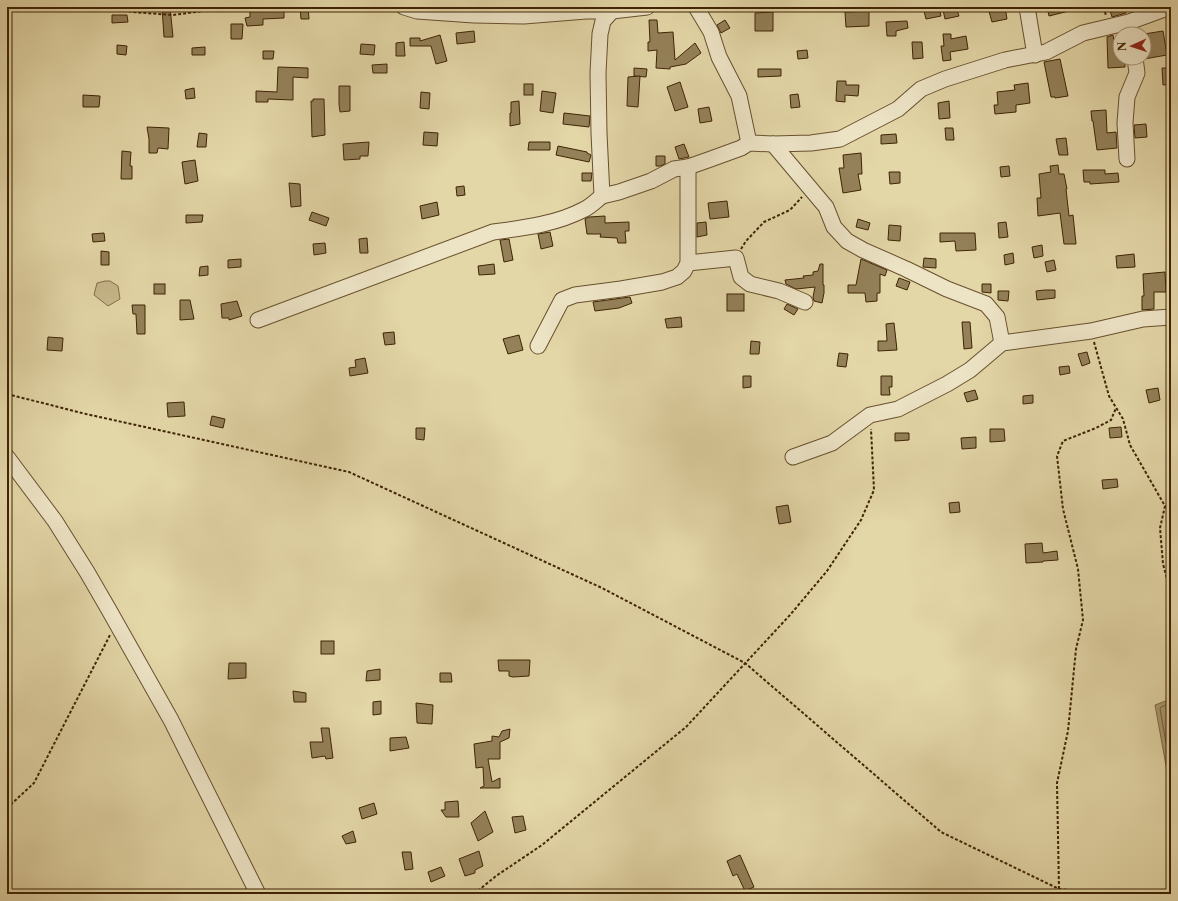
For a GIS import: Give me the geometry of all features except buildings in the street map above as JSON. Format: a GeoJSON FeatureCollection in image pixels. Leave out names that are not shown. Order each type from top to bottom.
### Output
{"type":"FeatureCollection","features":[{"type":"Feature","properties":{"kind":"street"},"geometry":{"type":"LineString","coordinates":[[404,7],[417,11],[474,15],[524,16],[647,7]]}},
{"type":"Feature","properties":{"kind":"street"},"geometry":{"type":"LineString","coordinates":[[696,7],[711,32],[719,57],[739,96],[749,142]]}},
{"type":"Feature","properties":{"kind":"street"},"geometry":{"type":"LineString","coordinates":[[1027,7],[1035,55]]}},
{"type":"Feature","properties":{"kind":"street"},"geometry":{"type":"LineString","coordinates":[[1134,26],[1170,7]]}},
{"type":"Feature","properties":{"kind":"street"},"geometry":{"type":"LineString","coordinates":[[602,196],[598,133],[598,65],[600,34],[603,21],[611,9]]}},
{"type":"Feature","properties":{"kind":"street"},"geometry":{"type":"LineString","coordinates":[[258,320],[493,232],[530,227],[569,217],[587,209],[602,196],[651,182],[674,169],[688,167],[741,148],[749,142],[773,144],[811,143],[840,139],[898,109],[921,89],[945,79],[1005,60],[1046,52],[1083,33],[1112,30]]}},
{"type":"Feature","properties":{"kind":"street"},"geometry":{"type":"LineString","coordinates":[[1127,160],[1125,124],[1127,97],[1137,73],[1136,66]]}},
{"type":"Feature","properties":{"kind":"street"},"geometry":{"type":"LineString","coordinates":[[773,144],[826,207],[834,227],[847,241],[947,289],[986,304],[997,317],[1002,343]]}},
{"type":"Feature","properties":{"kind":"street"},"geometry":{"type":"LineString","coordinates":[[538,346],[562,300],[575,295],[662,282],[677,277],[684,271],[688,263],[688,167]]}},
{"type":"Feature","properties":{"kind":"street"},"geometry":{"type":"LineString","coordinates":[[688,263],[736,258],[741,277],[750,284],[779,291],[805,302]]}},
{"type":"Feature","properties":{"kind":"street"},"geometry":{"type":"LineString","coordinates":[[793,457],[832,443],[870,416],[898,409],[947,384],[970,370],[1002,343],[1092,331],[1143,319],[1171,317]]}},
{"type":"Feature","properties":{"kind":"street"},"geometry":{"type":"LineString","coordinates":[[7,457],[55,521],[116,622],[171,720],[258,894]]}},
{"type":"Feature","properties":{"kind":"path"},"geometry":{"type":"LineString","coordinates":[[114,7],[132,12],[173,15],[221,10],[228,7]]}},
{"type":"Feature","properties":{"kind":"path"},"geometry":{"type":"LineString","coordinates":[[736,258],[746,241],[764,222],[790,210],[810,188]]}},
{"type":"Feature","properties":{"kind":"path"},"geometry":{"type":"LineString","coordinates":[[1092,331],[1109,396],[1123,419],[1130,445],[1165,506],[1171,508]]}},
{"type":"Feature","properties":{"kind":"path"},"geometry":{"type":"LineString","coordinates":[[7,394],[86,414],[349,472],[602,588],[745,663],[941,832],[1059,889],[1103,894]]}},
{"type":"Feature","properties":{"kind":"path"},"geometry":{"type":"LineString","coordinates":[[1059,889],[1057,784],[1068,731],[1076,649],[1083,620],[1078,569],[1063,509],[1057,456],[1063,441],[1096,428],[1111,420],[1116,408]]}},
{"type":"Feature","properties":{"kind":"path"},"geometry":{"type":"LineString","coordinates":[[474,894],[496,876],[542,845],[686,727],[790,615],[827,570],[861,520],[874,490],[870,416]]}},
{"type":"Feature","properties":{"kind":"path"},"geometry":{"type":"LineString","coordinates":[[1165,506],[1160,528],[1163,564],[1171,594]]}},
{"type":"Feature","properties":{"kind":"path"},"geometry":{"type":"LineString","coordinates":[[7,808],[34,783],[116,622]]}},
{"type":"Feature","properties":{"kind":"shaded area"},"geometry":{"type":"Polygon","coordinates":[[[110,281],[118,286],[120,299],[108,306],[94,295],[97,283],[110,281]]]}},
{"type":"Feature","properties":{"kind":"water"},"geometry":{"type":"Polygon","coordinates":[[[1171,699],[1171,793],[1155,705],[1171,699]]]}}]}
